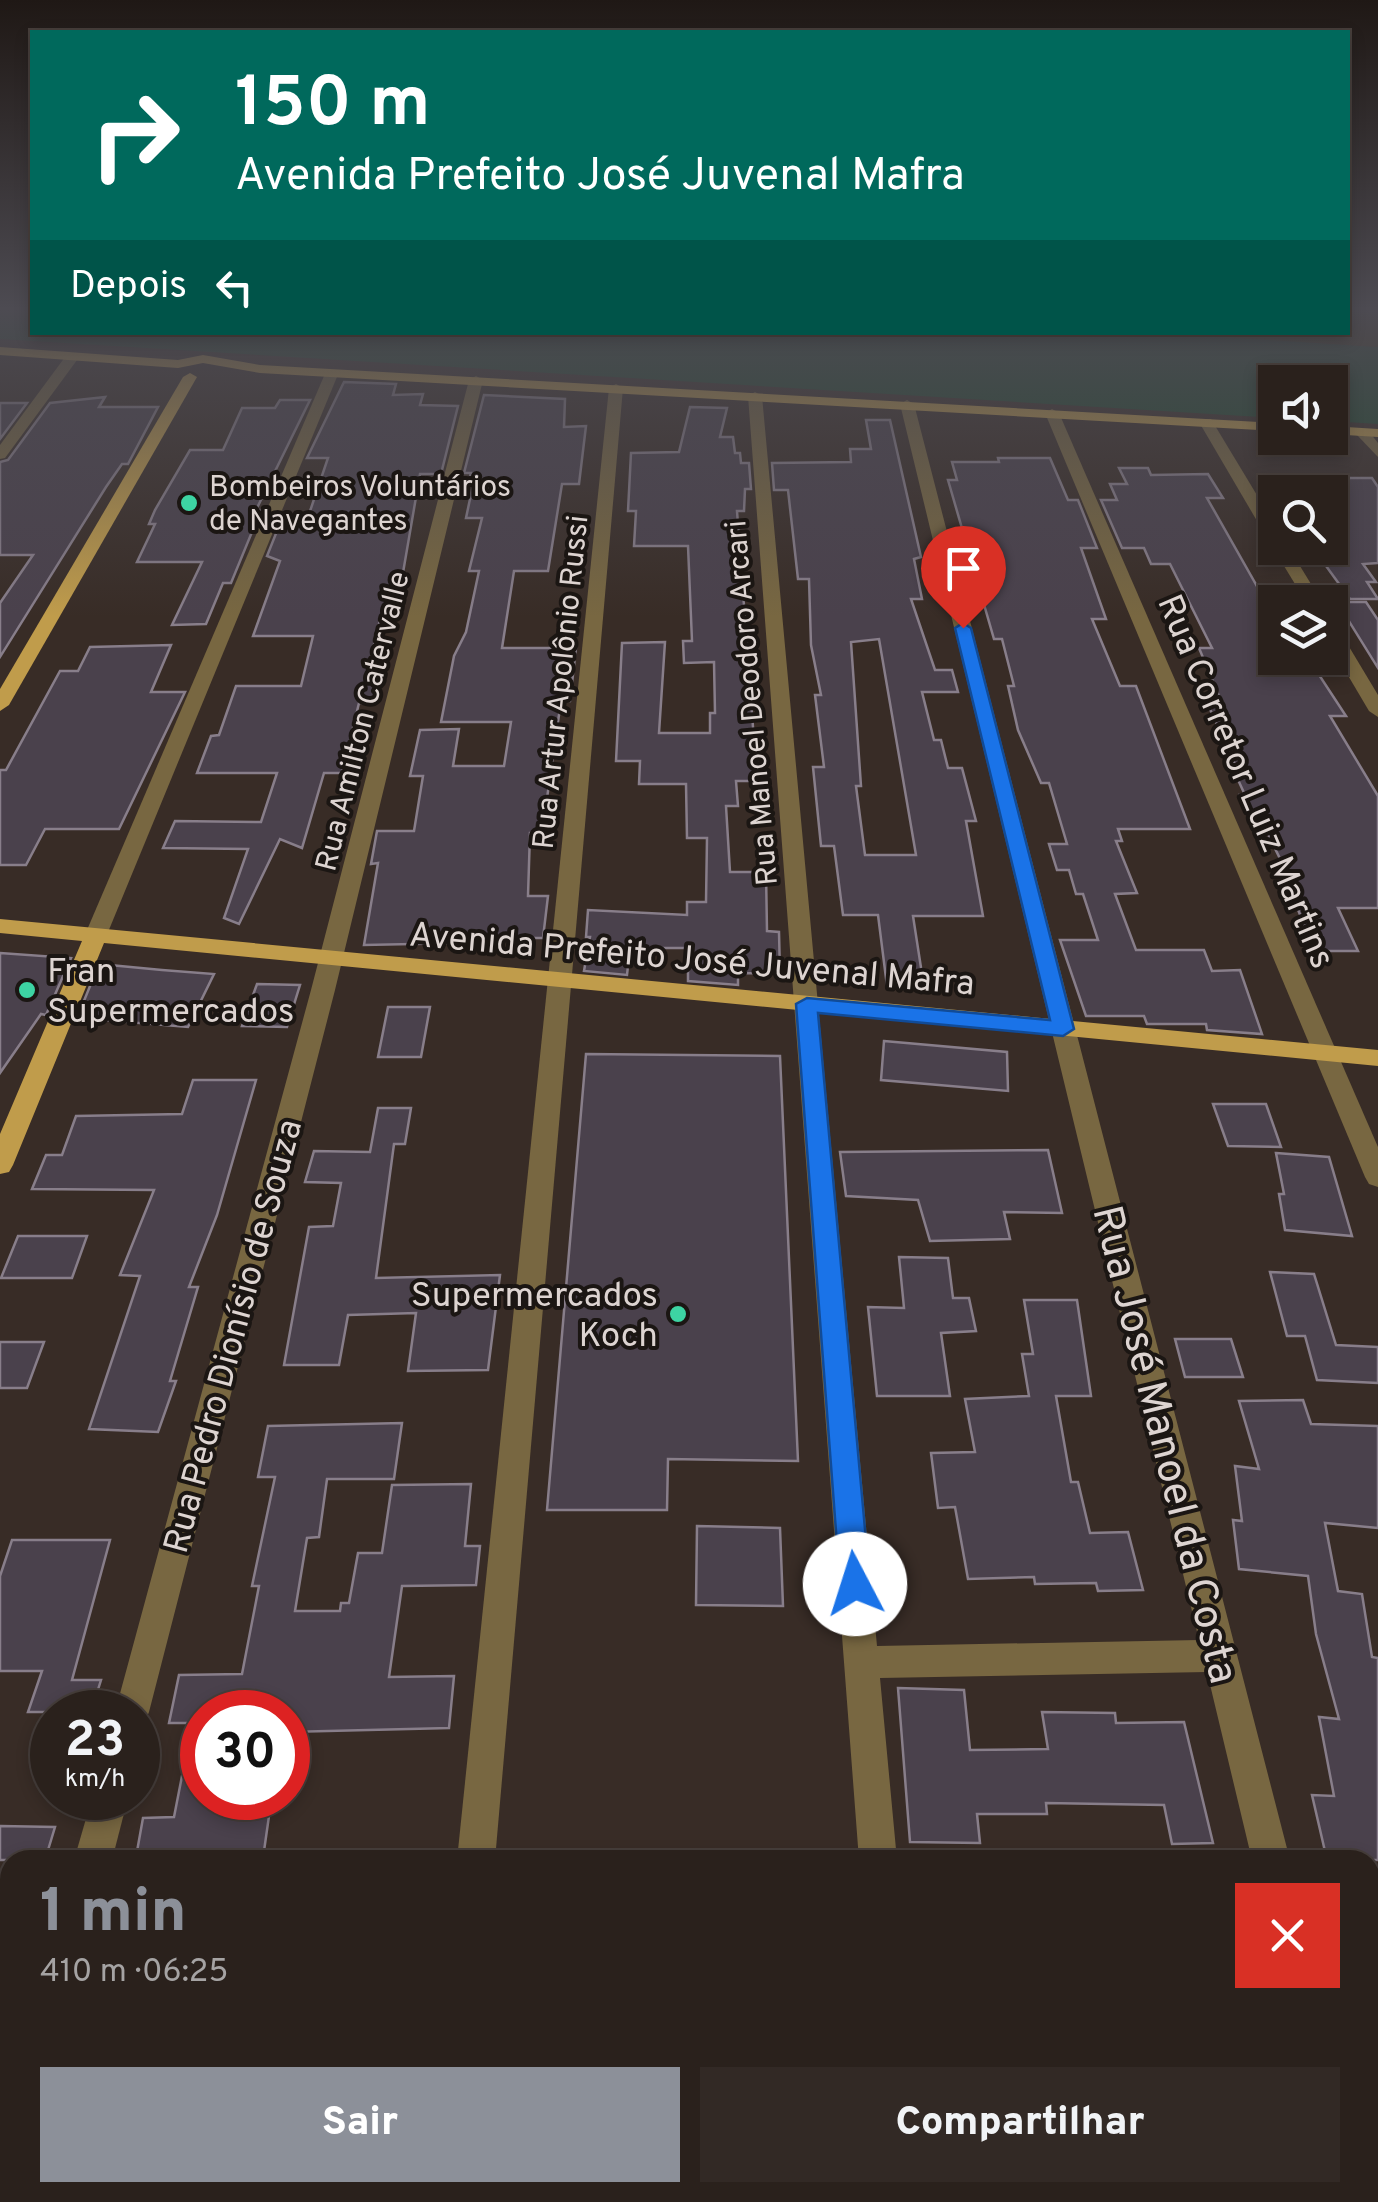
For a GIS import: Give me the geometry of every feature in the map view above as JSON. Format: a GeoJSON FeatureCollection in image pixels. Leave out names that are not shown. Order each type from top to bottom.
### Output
{"type":"FeatureCollection","features":[{"type":"Feature","properties":{"kind":"main road"},"geometry":{"type":"LineString","coordinates":[[0,705],[170,411]]}},
{"type":"Feature","properties":{"kind":"main road"},"geometry":{"type":"LineString","coordinates":[[1016,411],[1258,426]]}},
{"type":"Feature","properties":{"kind":"main road","name":"Avenida Prefeito José Juvenal Mafra"},"geometry":{"type":"LineString","coordinates":[[0,926],[1378,1058]]}},
{"type":"Feature","properties":{"kind":"main road"},"geometry":{"type":"LineString","coordinates":[[0,1164],[94,937]]}},
{"type":"Feature","properties":{"kind":"street"},"geometry":{"type":"LineString","coordinates":[[0,455],[32,411]]}},
{"type":"Feature","properties":{"kind":"street"},"geometry":{"type":"LineString","coordinates":[[94,937],[316,411]]}},
{"type":"Feature","properties":{"kind":"street","name":"Rua Amilton Catervalle"},"geometry":{"type":"LineString","coordinates":[[331,959],[468,411]]}},
{"type":"Feature","properties":{"kind":"street","name":"Rua Artur Apolônio Russi"},"geometry":{"type":"LineString","coordinates":[[477,1850],[614,411]]}},
{"type":"Feature","properties":{"kind":"street","name":"Rua Manoel Deodoro Arcari"},"geometry":{"type":"LineString","coordinates":[[755,411],[877,1850]]}},
{"type":"Feature","properties":{"kind":"street","name":"Rua José Manoel da Costa"},"geometry":{"type":"LineString","coordinates":[[909,411],[1268,1850]]}},
{"type":"Feature","properties":{"kind":"street","name":"Rua Corretor Luiz Martins"},"geometry":{"type":"LineString","coordinates":[[1052,413],[1378,1177]]}},
{"type":"Feature","properties":{"kind":"street"},"geometry":{"type":"LineString","coordinates":[[1206,422],[1258,509]]}},
{"type":"Feature","properties":{"kind":"street"},"geometry":{"type":"LineString","coordinates":[[1370,433],[1378,454]]}},
{"type":"Feature","properties":{"kind":"street"},"geometry":{"type":"LineString","coordinates":[[1348,661],[1378,711]]}},
{"type":"Feature","properties":{"kind":"street"},"geometry":{"type":"LineString","coordinates":[[1351,666],[1378,666]]}},
{"type":"Feature","properties":{"kind":"street","name":"Rua Pedro Dionísio de Souza"},"geometry":{"type":"LineString","coordinates":[[138,1690],[331,959]]}},
{"type":"Feature","properties":{"kind":"street"},"geometry":{"type":"LineString","coordinates":[[861,1662],[1220,1656]]}},
{"type":"Feature","properties":{"kind":"street"},"geometry":{"type":"LineString","coordinates":[[96,1850],[104,1820]]}},
{"type":"Feature","properties":{"kind":"green space"},"geometry":{"type":"Polygon","coordinates":[[[1158,411],[1258,411],[1258,417],[1158,411]]]}},
{"type":"Feature","properties":{"kind":"green space"},"geometry":{"type":"Polygon","coordinates":[[[1348,411],[1378,411],[1378,424],[1348,422],[1348,411]]]}},
{"type":"Feature","properties":{"kind":"building"},"geometry":{"type":"Polygon","coordinates":[[[0,411],[21,411],[0,439],[0,411]]]}},
{"type":"Feature","properties":{"kind":"building"},"geometry":{"type":"Polygon","coordinates":[[[44,411],[156,411],[128,464],[122,464],[106,487],[0,657],[0,603],[33,555],[0,555],[0,462],[8,460],[44,411]]]}},
{"type":"Feature","properties":{"kind":"building"},"geometry":{"type":"Polygon","coordinates":[[[241,411],[305,411],[256,510],[261,510],[231,583],[223,583],[206,624],[172,625],[202,562],[137,562],[155,524],[149,524],[155,510],[190,450],[223,450],[241,411]]]}},
{"type":"Feature","properties":{"kind":"building"},"geometry":{"type":"Polygon","coordinates":[[[330,411],[457,411],[441,474],[420,474],[399,596],[392,616],[381,616],[368,669],[384,669],[375,703],[359,703],[342,773],[324,773],[302,848],[280,839],[239,924],[224,918],[248,849],[163,848],[175,821],[261,822],[277,773],[197,773],[211,736],[219,735],[236,686],[301,686],[313,636],[253,636],[280,561],[267,556],[279,526],[305,526],[328,458],[307,458],[330,411]]]}},
{"type":"Feature","properties":{"kind":"building"},"geometry":{"type":"Polygon","coordinates":[[[480,411],[565,411],[564,427],[586,426],[579,484],[562,484],[548,571],[514,571],[502,648],[576,648],[570,701],[561,701],[542,833],[530,833],[528,896],[548,896],[543,938],[490,938],[488,949],[462,948],[463,943],[364,945],[378,863],[371,864],[377,831],[414,831],[423,776],[410,776],[420,730],[459,729],[453,766],[504,766],[511,722],[441,722],[454,656],[466,632],[479,571],[469,571],[482,518],[466,518],[474,480],[469,480],[471,473],[464,473],[480,411]]]}},
{"type":"Feature","properties":{"kind":"building"},"geometry":{"type":"Polygon","coordinates":[[[689,411],[726,411],[720,437],[733,437],[741,463],[749,463],[751,489],[745,489],[744,511],[737,511],[757,781],[736,781],[738,806],[726,806],[730,872],[766,872],[767,931],[779,932],[780,974],[738,973],[738,985],[688,981],[688,948],[630,948],[627,975],[584,971],[590,937],[586,937],[588,910],[687,915],[687,902],[706,902],[707,838],[687,838],[686,784],[639,784],[640,761],[616,761],[622,643],[665,642],[659,733],[710,733],[710,713],[715,713],[714,662],[684,663],[683,641],[692,641],[688,546],[634,546],[636,511],[628,511],[631,453],[679,452],[689,411]]]}},
{"type":"Feature","properties":{"kind":"building"},"geometry":{"type":"Polygon","coordinates":[[[866,420],[890,420],[921,557],[914,559],[922,599],[911,599],[935,670],[952,670],[958,692],[922,692],[934,740],[941,740],[948,768],[962,768],[976,821],[966,821],[983,916],[913,916],[924,987],[887,986],[878,915],[843,915],[834,846],[821,846],[813,767],[824,767],[815,695],[821,695],[811,645],[809,579],[798,579],[788,490],[774,490],[772,463],[851,462],[850,449],[871,449],[866,420]],[[879,639],[851,642],[861,786],[856,786],[865,855],[916,855],[879,639]]]}},
{"type":"Feature","properties":{"kind":"building"},"geometry":{"type":"Polygon","coordinates":[[[998,458],[1050,458],[1068,500],[1078,500],[1097,548],[1081,548],[1106,619],[1092,619],[1120,686],[1136,686],[1190,829],[1118,829],[1122,841],[1116,841],[1137,893],[1115,894],[1136,950],[1204,950],[1212,971],[1240,970],[1262,1034],[1207,1030],[1206,1024],[1147,1024],[1144,1016],[1086,1016],[1060,940],[1098,940],[1083,894],[1076,894],[1069,870],[1057,870],[1049,844],[1067,844],[1049,783],[1041,783],[1018,730],[1008,686],[1014,686],[1002,639],[994,639],[948,480],[957,480],[952,462],[999,462],[998,458]]]}},
{"type":"Feature","properties":{"kind":"building"},"geometry":{"type":"Polygon","coordinates":[[[1119,468],[1148,468],[1151,475],[1208,474],[1223,498],[1207,498],[1258,588],[1258,675],[1319,675],[1346,716],[1330,716],[1378,796],[1378,908],[1338,908],[1358,951],[1315,951],[1287,883],[1292,883],[1260,818],[1251,818],[1240,795],[1245,795],[1234,771],[1238,771],[1204,696],[1219,696],[1199,648],[1212,648],[1170,564],[1151,564],[1144,548],[1122,548],[1101,500],[1117,500],[1110,484],[1127,484],[1119,468]]]}},
{"type":"Feature","properties":{"kind":"building"},"geometry":{"type":"Polygon","coordinates":[[[1348,478],[1372,478],[1378,487],[1378,563],[1363,564],[1376,582],[1367,582],[1378,599],[1350,599],[1348,585],[1340,585],[1325,565],[1348,565],[1348,478]]]}},
{"type":"Feature","properties":{"kind":"building"},"geometry":{"type":"Polygon","coordinates":[[[1348,602],[1366,602],[1378,620],[1378,668],[1348,620],[1348,602]]]}},
{"type":"Feature","properties":{"kind":"building"},"geometry":{"type":"Polygon","coordinates":[[[171,645],[151,692],[185,692],[119,829],[45,829],[26,865],[0,865],[0,770],[6,770],[60,671],[78,671],[90,647],[171,645]]]}},
{"type":"Feature","properties":{"kind":"building","name":"Fran Supermercados"},"geometry":{"type":"Polygon","coordinates":[[[0,953],[71,958],[46,1015],[41,1014],[0,1073],[0,953]]]}},
{"type":"Feature","properties":{"kind":"building"},"geometry":{"type":"Polygon","coordinates":[[[99,964],[214,974],[188,1027],[77,1018],[99,964]]]}},
{"type":"Feature","properties":{"kind":"building"},"geometry":{"type":"Polygon","coordinates":[[[257,984],[300,985],[287,1027],[242,1026],[257,984]]]}},
{"type":"Feature","properties":{"kind":"building"},"geometry":{"type":"Polygon","coordinates":[[[388,1007],[430,1007],[421,1057],[378,1057],[388,1007]]]}},
{"type":"Feature","properties":{"kind":"building"},"geometry":{"type":"Polygon","coordinates":[[[884,1041],[1007,1052],[1008,1091],[881,1080],[884,1041]]]}},
{"type":"Feature","properties":{"kind":"building","name":"Supermercados Koch"},"geometry":{"type":"Polygon","coordinates":[[[586,1054],[780,1056],[798,1461],[668,1459],[667,1510],[547,1510],[586,1054]]]}},
{"type":"Feature","properties":{"kind":"building"},"geometry":{"type":"Polygon","coordinates":[[[193,1080],[256,1080],[217,1215],[189,1287],[198,1287],[170,1381],[176,1381],[158,1432],[89,1429],[140,1276],[120,1275],[154,1190],[32,1189],[46,1155],[62,1155],[76,1116],[182,1114],[193,1080]]]}},
{"type":"Feature","properties":{"kind":"building"},"geometry":{"type":"Polygon","coordinates":[[[1213,1104],[1266,1104],[1281,1147],[1228,1146],[1213,1104]]]}},
{"type":"Feature","properties":{"kind":"building"},"geometry":{"type":"Polygon","coordinates":[[[378,1108],[411,1108],[405,1144],[394,1144],[376,1278],[500,1275],[488,1370],[408,1371],[416,1313],[348,1315],[339,1365],[284,1365],[309,1227],[333,1226],[341,1183],[305,1182],[314,1151],[370,1152],[378,1108]]]}},
{"type":"Feature","properties":{"kind":"building"},"geometry":{"type":"Polygon","coordinates":[[[1048,1150],[1062,1213],[1004,1212],[1010,1239],[930,1241],[918,1200],[846,1196],[840,1152],[1048,1150]]]}},
{"type":"Feature","properties":{"kind":"building"},"geometry":{"type":"Polygon","coordinates":[[[1276,1153],[1329,1157],[1352,1236],[1285,1230],[1279,1194],[1284,1194],[1276,1153]]]}},
{"type":"Feature","properties":{"kind":"building"},"geometry":{"type":"Polygon","coordinates":[[[18,1236],[87,1236],[72,1278],[1,1278],[18,1236]]]}},
{"type":"Feature","properties":{"kind":"building"},"geometry":{"type":"Polygon","coordinates":[[[899,1257],[948,1258],[953,1298],[969,1298],[976,1331],[941,1333],[950,1396],[877,1396],[868,1307],[904,1308],[899,1257]]]}},
{"type":"Feature","properties":{"kind":"building"},"geometry":{"type":"Polygon","coordinates":[[[1270,1272],[1314,1274],[1336,1345],[1378,1347],[1378,1383],[1317,1380],[1305,1336],[1287,1336],[1270,1272]]]}},
{"type":"Feature","properties":{"kind":"building"},"geometry":{"type":"Polygon","coordinates":[[[1024,1300],[1077,1300],[1091,1396],[1056,1396],[1071,1482],[1078,1482],[1090,1533],[1128,1532],[1143,1590],[1098,1591],[1096,1583],[1035,1584],[1034,1577],[968,1579],[955,1507],[938,1508],[931,1453],[975,1452],[965,1399],[1029,1396],[1022,1354],[1033,1354],[1024,1300]]]}},
{"type":"Feature","properties":{"kind":"building"},"geometry":{"type":"Polygon","coordinates":[[[1175,1339],[1231,1339],[1243,1377],[1185,1377],[1175,1339]]]}},
{"type":"Feature","properties":{"kind":"building"},"geometry":{"type":"Polygon","coordinates":[[[0,1342],[44,1342],[27,1388],[0,1388],[0,1342]]]}},
{"type":"Feature","properties":{"kind":"building"},"geometry":{"type":"Polygon","coordinates":[[[1303,1400],[1311,1424],[1378,1426],[1378,1528],[1325,1523],[1338,1591],[1362,1594],[1372,1657],[1378,1658],[1378,1850],[1325,1850],[1312,1795],[1334,1796],[1319,1717],[1339,1719],[1316,1634],[1308,1576],[1239,1569],[1233,1520],[1242,1521],[1235,1466],[1259,1469],[1239,1401],[1303,1400]]]}},
{"type":"Feature","properties":{"kind":"building"},"geometry":{"type":"Polygon","coordinates":[[[402,1423],[394,1479],[327,1479],[319,1537],[307,1538],[295,1611],[340,1611],[341,1603],[349,1603],[358,1553],[382,1553],[392,1485],[471,1484],[465,1546],[480,1546],[476,1585],[402,1586],[389,1677],[454,1676],[449,1728],[310,1731],[310,1690],[180,1690],[180,1723],[169,1723],[179,1675],[242,1674],[259,1586],[252,1586],[275,1477],[258,1477],[268,1426],[402,1423]]]}},
{"type":"Feature","properties":{"kind":"building"},"geometry":{"type":"Polygon","coordinates":[[[697,1526],[780,1528],[783,1606],[696,1605],[697,1526]]]}},
{"type":"Feature","properties":{"kind":"building"},"geometry":{"type":"Polygon","coordinates":[[[12,1540],[110,1540],[72,1680],[101,1680],[98,1690],[36,1690],[42,1671],[0,1671],[0,1576],[12,1540]]]}},
{"type":"Feature","properties":{"kind":"building"},"geometry":{"type":"Polygon","coordinates":[[[898,1688],[964,1690],[970,1750],[1048,1749],[1042,1712],[1115,1713],[1116,1723],[1184,1722],[1213,1843],[1172,1844],[1164,1805],[1046,1803],[1047,1814],[977,1814],[980,1843],[910,1842],[898,1688]]]}},
{"type":"Feature","properties":{"kind":"building"},"geometry":{"type":"Polygon","coordinates":[[[180,1786],[180,1820],[268,1820],[264,1850],[137,1850],[143,1820],[174,1817],[180,1786]]]}},
{"type":"Feature","properties":{"kind":"building"},"geometry":{"type":"Polygon","coordinates":[[[0,1826],[55,1827],[48,1850],[0,1850],[0,1826]]]}},
{"type":"Feature","properties":{"kind":"place","name":"Bombeiros Voluntários de Navegantes"},"geometry":{"type":"Point","coordinates":[189,503]}},
{"type":"Feature","properties":{"kind":"place","name":"Fran Supermercados"},"geometry":{"type":"Point","coordinates":[27,990]}},
{"type":"Feature","properties":{"kind":"place","name":"Supermercados Koch"},"geometry":{"type":"Point","coordinates":[678,1314]}},
{"type":"Feature","properties":{"kind":"route"},"geometry":{"type":"LineString","coordinates":[[855,1584],[807,1004],[1063,1029],[963,628]]}}]}
